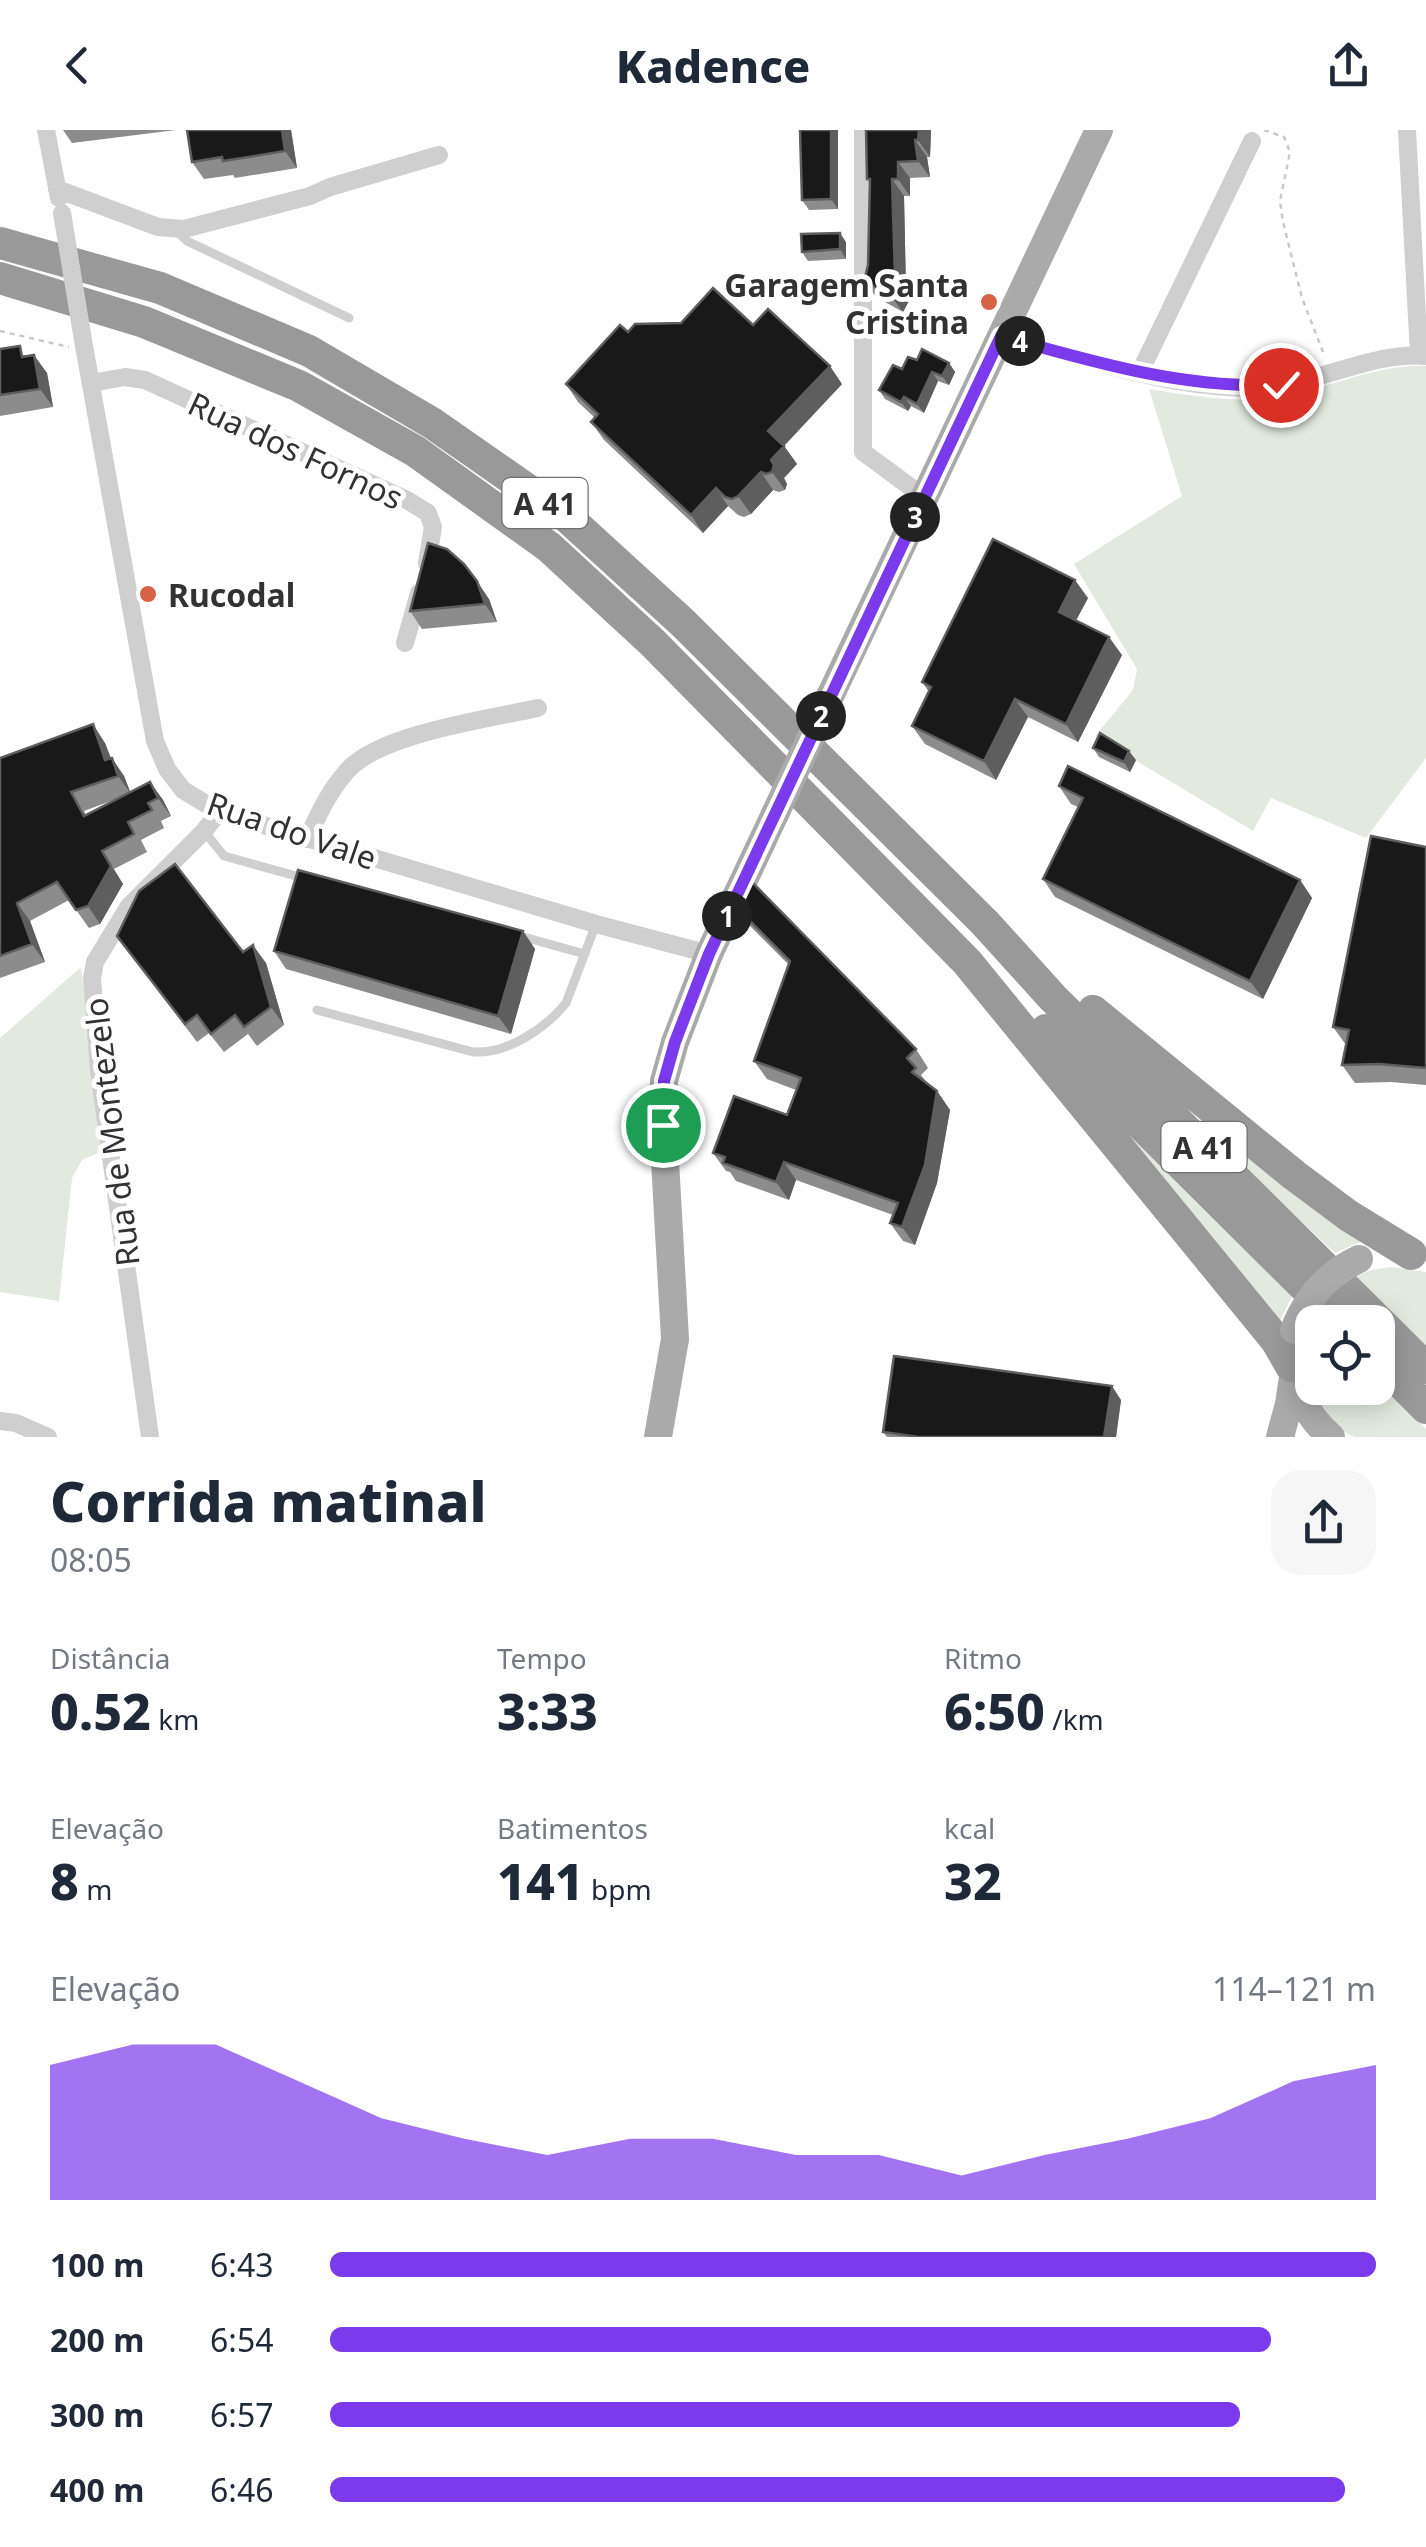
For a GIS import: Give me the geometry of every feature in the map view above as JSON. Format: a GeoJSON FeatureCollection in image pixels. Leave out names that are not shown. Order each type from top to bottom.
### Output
{"type":"FeatureCollection","features":[{"type":"Feature","properties":{"kind":"highway","name":"A 41"},"geometry":{"type":"LineString","coordinates":[[0,242],[160,288],[309,351],[432,423],[568,518],[682,623],[1426,1368]]}},
{"type":"Feature","properties":{"kind":"highway","name":"A 41"},"geometry":{"type":"LineString","coordinates":[[0,278],[144,322],[299,386],[430,462],[549,547],[653,643],[966,962],[1030,1014],[1323,1305]]}},
{"type":"Feature","properties":{"kind":"highway"},"geometry":{"type":"LineString","coordinates":[[985,924],[1294,1175],[1349,1216],[1421,1256]]}},
{"type":"Feature","properties":{"kind":"highway"},"geometry":{"type":"LineString","coordinates":[[966,962],[1276,1340],[1292,1370]]}},
{"type":"Feature","properties":{"kind":"highway"},"geometry":{"type":"LineString","coordinates":[[1395,1377],[1426,1408]]}},
{"type":"Feature","properties":{"kind":"main road"},"geometry":{"type":"LineString","coordinates":[[658,1437],[675,1338],[663,1125],[664,1081],[675,1042],[709,954],[1099,130]]}},
{"type":"Feature","properties":{"kind":"main road"},"geometry":{"type":"LineString","coordinates":[[1280,1437],[1289,1404],[1294,1330],[1303,1308],[1321,1284],[1342,1267],[1379,1254],[1421,1256]]}},
{"type":"Feature","properties":{"kind":"main road"},"geometry":{"type":"LineString","coordinates":[[1292,1370],[1306,1407],[1331,1437]]}},
{"type":"Feature","properties":{"kind":"street","name":"Rua do Vale"},"geometry":{"type":"LineString","coordinates":[[46,130],[154,741],[167,769],[183,790],[219,812],[709,954]]}},
{"type":"Feature","properties":{"kind":"street"},"geometry":{"type":"LineString","coordinates":[[863,130],[863,452],[924,497]]}},
{"type":"Feature","properties":{"kind":"street"},"geometry":{"type":"LineString","coordinates":[[1001,336],[1140,372],[1243,386],[1281,385],[1398,356],[1423,355],[1407,130]]}},
{"type":"Feature","properties":{"kind":"street"},"geometry":{"type":"LineString","coordinates":[[1140,372],[1258,136]]}},
{"type":"Feature","properties":{"kind":"street"},"geometry":{"type":"LineString","coordinates":[[57,190],[158,228],[184,229],[276,206],[438,155]]}},
{"type":"Feature","properties":{"kind":"street","name":"Rua dos Fornos"},"geometry":{"type":"LineString","coordinates":[[91,383],[126,377],[145,380],[428,513],[433,527],[430,553],[405,643]]}},
{"type":"Feature","properties":{"kind":"street"},"geometry":{"type":"LineString","coordinates":[[307,839],[324,803],[348,768],[378,749],[401,739],[538,708]]}},
{"type":"Feature","properties":{"kind":"street","name":"Rua de Montezelo"},"geometry":{"type":"LineString","coordinates":[[150,1437],[100,1071],[92,978],[95,962],[128,906],[219,812]]}},
{"type":"Feature","properties":{"kind":"street"},"geometry":{"type":"LineString","coordinates":[[0,1421],[16,1423],[48,1437]]}},
{"type":"Feature","properties":{"kind":"lane"},"geometry":{"type":"LineString","coordinates":[[172,228],[187,241],[350,318]]}},
{"type":"Feature","properties":{"kind":"lane"},"geometry":{"type":"LineString","coordinates":[[204,831],[224,856],[327,884]]}},
{"type":"Feature","properties":{"kind":"lane"},"geometry":{"type":"LineString","coordinates":[[317,1010],[473,1052],[499,1050],[517,1043],[566,1003],[596,924]]}},
{"type":"Feature","properties":{"kind":"lane"},"geometry":{"type":"LineString","coordinates":[[511,934],[585,954]]}},
{"type":"Feature","properties":{"kind":"path"},"geometry":{"type":"LineString","coordinates":[[1258,136],[1284,136],[1290,152],[1280,201],[1283,222],[1302,298],[1330,373]]}},
{"type":"Feature","properties":{"kind":"path"},"geometry":{"type":"LineString","coordinates":[[0,331],[85,348]]}},
{"type":"Feature","properties":{"kind":"shaded area"},"geometry":{"type":"Polygon","coordinates":[[[1426,366],[1426,758],[1366,838],[1271,798],[1253,831],[1095,736],[1133,690],[1137,669],[1074,564],[1182,496],[1149,389],[1219,398],[1271,398],[1374,372],[1426,366]]]}},
{"type":"Feature","properties":{"kind":"shaded area"},"geometry":{"type":"Polygon","coordinates":[[[81,967],[105,1150],[82,1160],[72,1178],[59,1301],[0,1292],[0,1038],[81,967]]]}},
{"type":"Feature","properties":{"kind":"shaded area"},"geometry":{"type":"Polygon","coordinates":[[[1081,1085],[1292,1296],[1277,1327],[1081,1085]]]}},
{"type":"Feature","properties":{"kind":"shaded area"},"geometry":{"type":"Polygon","coordinates":[[[1168,1086],[1362,1241],[1335,1253],[1168,1086]]]}},
{"type":"Feature","properties":{"kind":"shaded area"},"geometry":{"type":"Polygon","coordinates":[[[1391,1267],[1426,1272],[1426,1346],[1395,1315],[1395,1305],[1384,1305],[1356,1277],[1391,1267]]]}},
{"type":"Feature","properties":{"kind":"shaded area"},"geometry":{"type":"Polygon","coordinates":[[[1395,1397],[1426,1429],[1426,1437],[1355,1437],[1320,1405],[1395,1405],[1395,1397]]]}},
{"type":"Feature","properties":{"kind":"building"},"geometry":{"type":"Polygon","coordinates":[[[187,130],[282,130],[285,151],[192,162],[187,130]]]}},
{"type":"Feature","properties":{"kind":"building"},"geometry":{"type":"Polygon","coordinates":[[[800,130],[831,130],[831,199],[802,200],[800,130]]]}},
{"type":"Feature","properties":{"kind":"building"},"geometry":{"type":"Polygon","coordinates":[[[866,130],[919,130],[915,140],[918,161],[898,162],[898,179],[892,179],[895,276],[900,280],[891,296],[864,281],[868,265],[870,179],[866,130]]]}},
{"type":"Feature","properties":{"kind":"building"},"geometry":{"type":"Polygon","coordinates":[[[840,233],[840,249],[802,252],[801,234],[840,233]]]}},
{"type":"Feature","properties":{"kind":"building"},"geometry":{"type":"Polygon","coordinates":[[[713,288],[753,325],[768,309],[830,366],[768,431],[784,446],[771,460],[772,472],[761,472],[732,499],[716,488],[691,515],[591,422],[598,414],[566,384],[620,325],[628,332],[635,324],[681,323],[713,288]]]}},
{"type":"Feature","properties":{"kind":"building"},"geometry":{"type":"Polygon","coordinates":[[[20,346],[22,357],[34,355],[40,389],[0,395],[0,349],[20,346]]]}},
{"type":"Feature","properties":{"kind":"building"},"geometry":{"type":"Polygon","coordinates":[[[922,349],[949,363],[942,376],[932,372],[917,404],[904,397],[901,402],[879,390],[893,365],[902,369],[908,357],[917,360],[922,349]]]}},
{"type":"Feature","properties":{"kind":"building"},"geometry":{"type":"Polygon","coordinates":[[[993,539],[1075,580],[1059,612],[1109,637],[1066,724],[1015,699],[984,761],[912,726],[931,687],[922,682],[993,539]]]}},
{"type":"Feature","properties":{"kind":"building"},"geometry":{"type":"Polygon","coordinates":[[[428,543],[447,549],[464,564],[477,581],[485,604],[410,611],[428,543]]]}},
{"type":"Feature","properties":{"kind":"building"},"geometry":{"type":"Polygon","coordinates":[[[93,724],[105,760],[112,758],[118,776],[71,792],[84,816],[150,782],[158,798],[148,803],[152,810],[128,822],[134,834],[102,851],[111,866],[88,906],[76,910],[57,882],[17,903],[32,944],[0,956],[0,758],[93,724]]]}},
{"type":"Feature","properties":{"kind":"building"},"geometry":{"type":"Polygon","coordinates":[[[1100,733],[1129,751],[1124,762],[1093,748],[1100,733]]]}},
{"type":"Feature","properties":{"kind":"building"},"geometry":{"type":"Polygon","coordinates":[[[1068,766],[1300,880],[1250,981],[1043,879],[1083,798],[1059,786],[1068,766]]]}},
{"type":"Feature","properties":{"kind":"building"},"geometry":{"type":"Polygon","coordinates":[[[1371,836],[1426,847],[1426,1068],[1342,1065],[1349,1030],[1333,1027],[1371,836]]]}},
{"type":"Feature","properties":{"kind":"building"},"geometry":{"type":"Polygon","coordinates":[[[175,864],[243,952],[253,945],[271,1007],[244,1027],[235,1015],[211,1034],[197,1015],[185,1024],[117,936],[139,891],[175,864]]]}},
{"type":"Feature","properties":{"kind":"building"},"geometry":{"type":"Polygon","coordinates":[[[298,870],[523,931],[498,1016],[274,951],[298,870]]]}},
{"type":"Feature","properties":{"kind":"building"},"geometry":{"type":"Polygon","coordinates":[[[750,880],[916,1049],[907,1058],[916,1068],[912,1072],[937,1091],[925,1165],[902,1227],[890,1223],[898,1203],[784,1162],[776,1182],[723,1163],[725,1157],[713,1153],[734,1096],[787,1115],[801,1078],[754,1061],[790,961],[738,909],[750,880]]]}},
{"type":"Feature","properties":{"kind":"building"},"geometry":{"type":"Polygon","coordinates":[[[894,1356],[1112,1386],[1104,1437],[919,1437],[883,1432],[894,1356]]]}},
{"type":"Feature","properties":{"kind":"place","name":"Garagem Santa Cristina"},"geometry":{"type":"Point","coordinates":[989,302]}},
{"type":"Feature","properties":{"kind":"place","name":"Rucodal"},"geometry":{"type":"Point","coordinates":[148,594]}},
{"type":"Feature","properties":{"kind":"route"},"geometry":{"type":"LineString","coordinates":[[663,1125],[664,1081],[709,954],[1001,336],[1192,382],[1281,385]]}}]}
